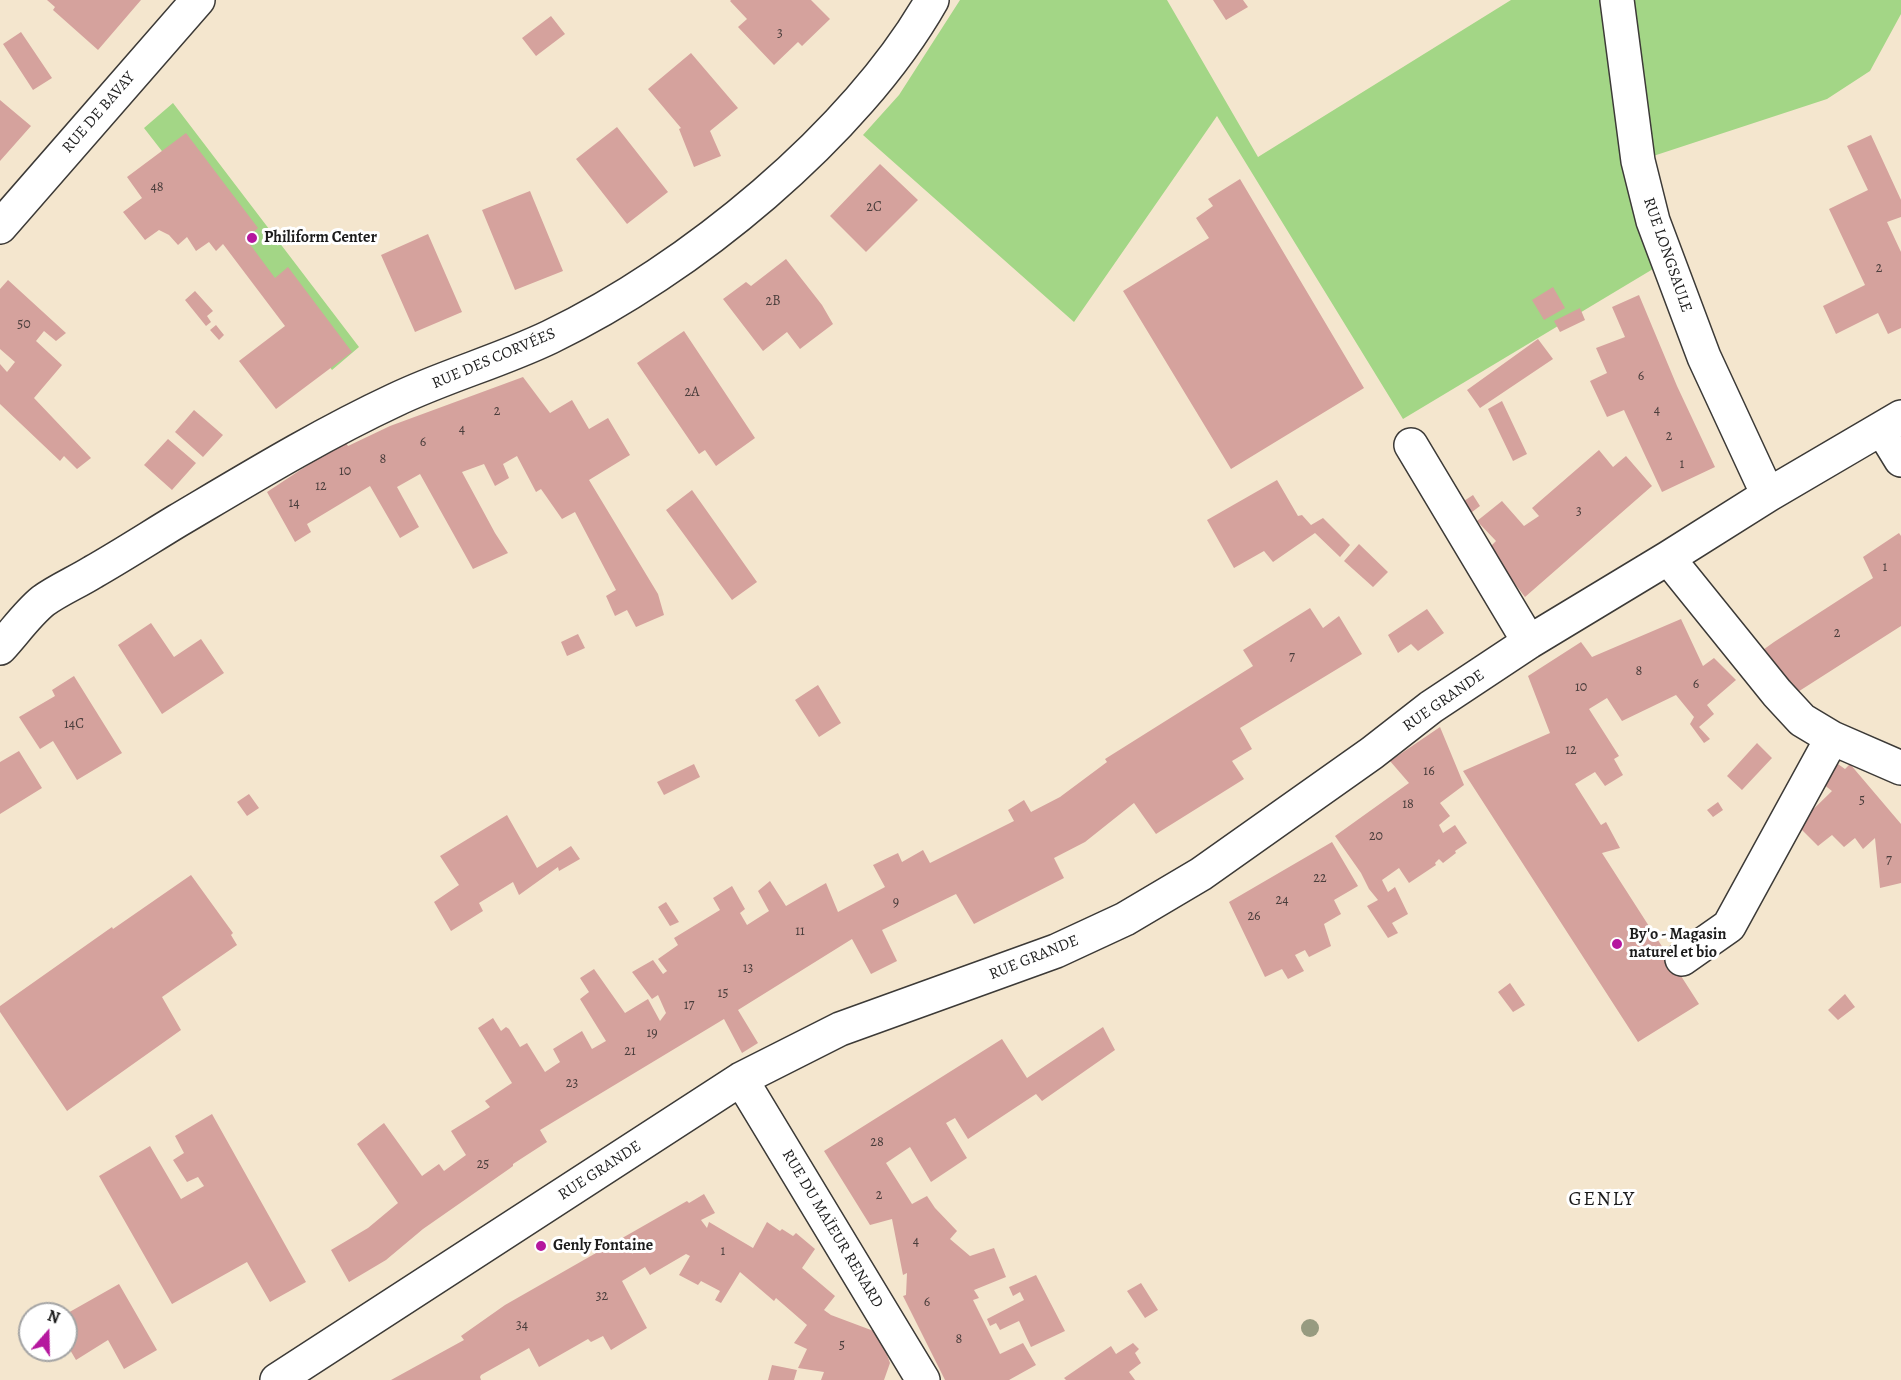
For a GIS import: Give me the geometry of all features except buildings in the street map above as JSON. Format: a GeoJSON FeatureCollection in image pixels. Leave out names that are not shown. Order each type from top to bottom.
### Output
{"type":"FeatureCollection","features":[{"type":"Feature","properties":{"kind":"street","name":"RUE DE BAVAY"},"geometry":{"type":"LineString","coordinates":[[0,227],[198,0]]}},
{"type":"Feature","properties":{"kind":"street","name":"RUE DES CORVÉES"},"geometry":{"type":"LineString","coordinates":[[0,648],[43,601],[327,434],[397,399],[550,337],[607,307],[671,264],[744,211],[817,144],[876,80],[902,46],[932,0]]}},
{"type":"Feature","properties":{"kind":"street","name":"RUE LONGSAULE"},"geometry":{"type":"LineString","coordinates":[[1617,0],[1638,161],[1653,221],[1704,357],[1768,495]]}},
{"type":"Feature","properties":{"kind":"street","name":"RUE GRANDE"},"geometry":{"type":"LineString","coordinates":[[277,1380],[741,1079],[840,1029],[1056,951],[1125,919],[1201,874],[1372,753],[1431,707],[1529,642],[1768,495],[1892,423]]}},
{"type":"Feature","properties":{"kind":"street"},"geometry":{"type":"LineString","coordinates":[[1892,423],[1901,460]]}},
{"type":"Feature","properties":{"kind":"street"},"geometry":{"type":"LineString","coordinates":[[1411,445],[1529,642]]}},
{"type":"Feature","properties":{"kind":"street"},"geometry":{"type":"LineString","coordinates":[[1668,558],[1777,693],[1802,720],[1832,738],[1901,768]]}},
{"type":"Feature","properties":{"kind":"street"},"geometry":{"type":"LineString","coordinates":[[1682,959],[1729,926],[1832,738]]}},
{"type":"Feature","properties":{"kind":"street","name":"RUE DU MAÏEUR RENARD"},"geometry":{"type":"LineString","coordinates":[[741,1079],[923,1380]]}},
{"type":"Feature","properties":{"kind":"green space"},"geometry":{"type":"Polygon","coordinates":[[[960,0],[1167,0],[1258,157],[1511,0],[1901,0],[1901,14],[1870,71],[1827,99],[1638,161],[1668,260],[1403,419],[1217,116],[1074,322],[863,135],[899,95],[960,0]]]}},
{"type":"Feature","properties":{"kind":"green space","name":"Philiform Center"},"geometry":{"type":"Polygon","coordinates":[[[173,103],[359,347],[332,370],[144,128],[173,103]]]}},
{"type":"Feature","properties":{"kind":"place","name":"Philiform Center"},"geometry":{"type":"Point","coordinates":[252,238]}},
{"type":"Feature","properties":{"kind":"place","name":"By'o - Magasin naturel et bio"},"geometry":{"type":"Point","coordinates":[1617,944]}},
{"type":"Feature","properties":{"kind":"place","name":"Genly Fontaine"},"geometry":{"type":"Point","coordinates":[541,1246]}},
{"type":"Feature","properties":{"kind":"district","name":"GENLY"},"geometry":{"type":"Point","coordinates":[1602,1200]}}]}
